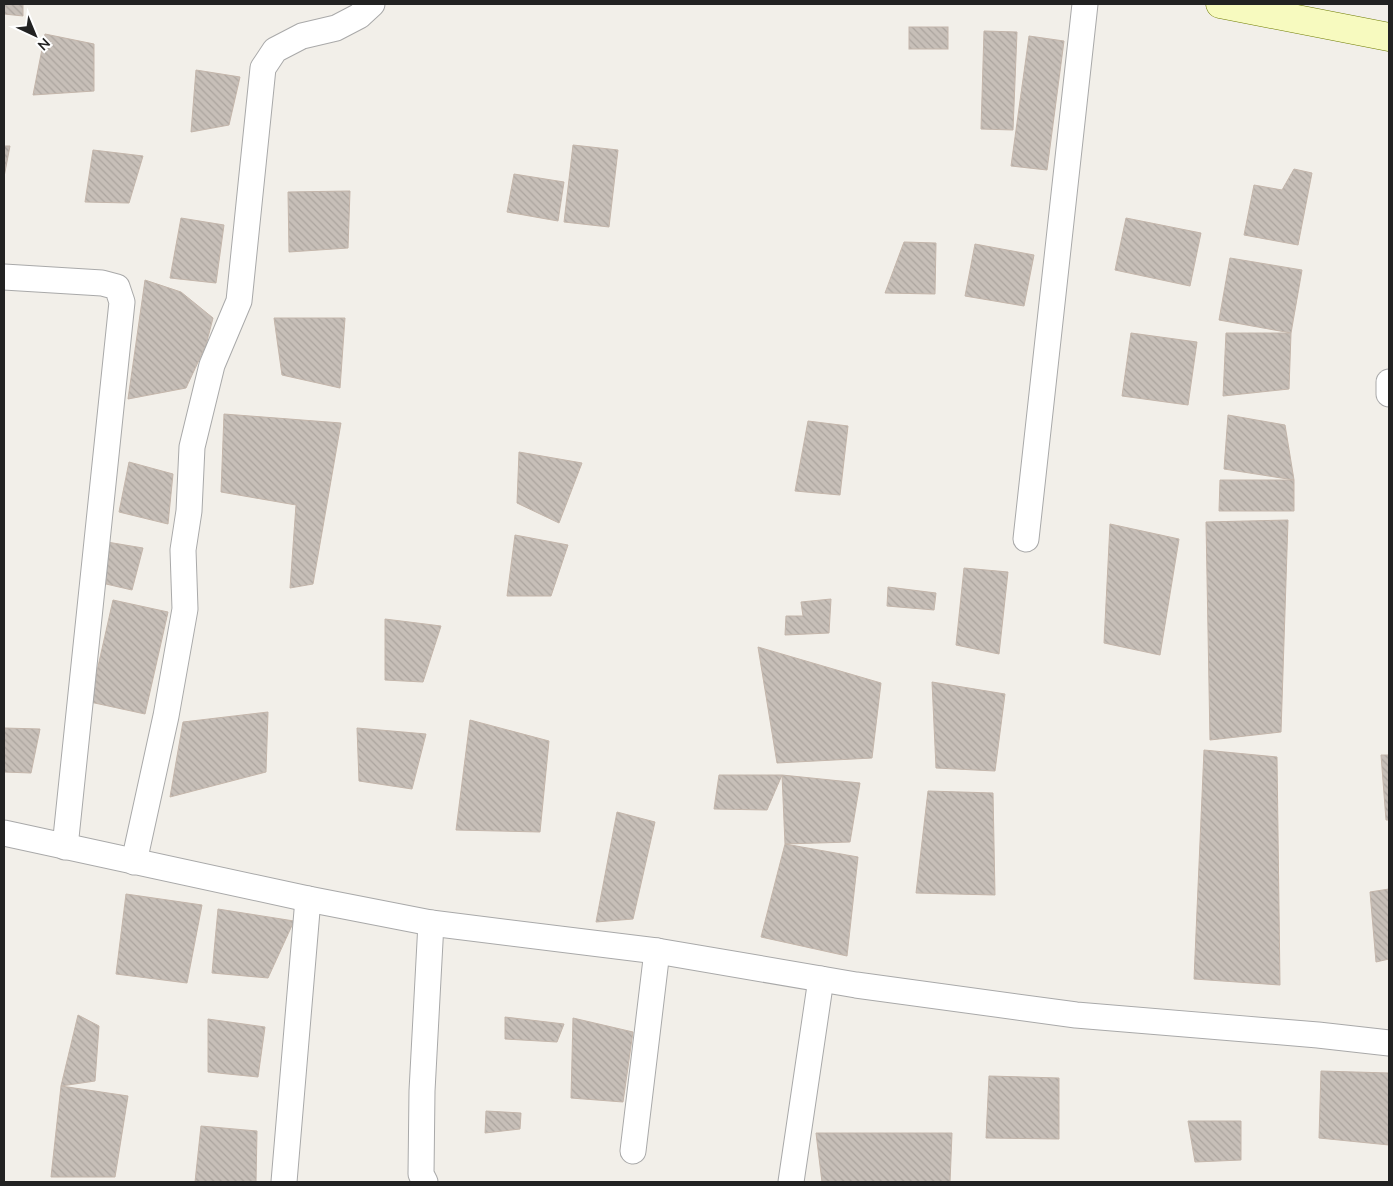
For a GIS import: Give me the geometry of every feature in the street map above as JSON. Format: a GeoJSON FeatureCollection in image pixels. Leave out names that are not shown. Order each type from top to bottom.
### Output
{"type":"FeatureCollection","features":[{"type":"Feature","properties":{"kind":"street"},"geometry":{"type":"LineString","coordinates":[[134,862],[166,716],[185,609],[184,550],[192,447],[212,365],[238,301],[263,68],[275,50],[302,36],[336,28],[359,16],[372,4]]}},
{"type":"Feature","properties":{"kind":"street"},"geometry":{"type":"LineString","coordinates":[[1026,540],[1085,4]]}},
{"type":"Feature","properties":{"kind":"street"},"geometry":{"type":"LineString","coordinates":[[1220,4],[1389,37]]}},
{"type":"Feature","properties":{"kind":"street"},"geometry":{"type":"LineString","coordinates":[[4,277],[102,283],[117,287],[122,302],[65,847]]}},
{"type":"Feature","properties":{"kind":"street"},"geometry":{"type":"LineString","coordinates":[[1389,382],[1389,394]]}},
{"type":"Feature","properties":{"kind":"street"},"geometry":{"type":"LineString","coordinates":[[4,833],[308,899],[431,923],[657,951],[821,979],[1076,1015],[1308,1034],[1389,1043]]}},
{"type":"Feature","properties":{"kind":"street"},"geometry":{"type":"LineString","coordinates":[[284,1182],[308,899]]}},
{"type":"Feature","properties":{"kind":"street"},"geometry":{"type":"LineString","coordinates":[[425,1182],[421,1174],[422,1091],[431,923]]}},
{"type":"Feature","properties":{"kind":"street"},"geometry":{"type":"LineString","coordinates":[[633,1151],[657,951]]}},
{"type":"Feature","properties":{"kind":"street"},"geometry":{"type":"LineString","coordinates":[[791,1182],[821,979]]}},
{"type":"Feature","properties":{"kind":"building"},"geometry":{"type":"Polygon","coordinates":[[[4,4],[23,4],[23,16],[4,14],[4,4]]]}},
{"type":"Feature","properties":{"kind":"building"},"geometry":{"type":"Polygon","coordinates":[[[909,27],[948,27],[948,49],[909,49],[909,27]]]}},
{"type":"Feature","properties":{"kind":"building"},"geometry":{"type":"Polygon","coordinates":[[[984,31],[1017,32],[1013,130],[981,129],[984,31]]]}},
{"type":"Feature","properties":{"kind":"building"},"geometry":{"type":"Polygon","coordinates":[[[45,34],[94,44],[94,91],[33,95],[45,34]]]}},
{"type":"Feature","properties":{"kind":"building"},"geometry":{"type":"Polygon","coordinates":[[[1029,36],[1064,41],[1047,170],[1011,166],[1029,36]]]}},
{"type":"Feature","properties":{"kind":"building"},"geometry":{"type":"Polygon","coordinates":[[[196,70],[240,77],[229,125],[191,132],[196,70]]]}},
{"type":"Feature","properties":{"kind":"building"},"geometry":{"type":"Polygon","coordinates":[[[573,145],[618,150],[609,227],[564,222],[573,145]]]}},
{"type":"Feature","properties":{"kind":"building"},"geometry":{"type":"Polygon","coordinates":[[[4,146],[10,146],[4,177],[4,146]]]}},
{"type":"Feature","properties":{"kind":"building"},"geometry":{"type":"Polygon","coordinates":[[[93,150],[143,156],[129,203],[85,202],[93,150]]]}},
{"type":"Feature","properties":{"kind":"building"},"geometry":{"type":"Polygon","coordinates":[[[1294,169],[1312,173],[1298,245],[1244,235],[1254,185],[1282,190],[1294,169]]]}},
{"type":"Feature","properties":{"kind":"building"},"geometry":{"type":"Polygon","coordinates":[[[514,174],[564,182],[558,221],[507,212],[514,174]]]}},
{"type":"Feature","properties":{"kind":"building"},"geometry":{"type":"Polygon","coordinates":[[[350,191],[348,248],[289,252],[288,192],[350,191]]]}},
{"type":"Feature","properties":{"kind":"building"},"geometry":{"type":"Polygon","coordinates":[[[181,218],[224,225],[216,283],[170,278],[181,218]]]}},
{"type":"Feature","properties":{"kind":"building"},"geometry":{"type":"Polygon","coordinates":[[[1126,218],[1201,233],[1190,286],[1115,270],[1126,218]]]}},
{"type":"Feature","properties":{"kind":"building"},"geometry":{"type":"Polygon","coordinates":[[[904,242],[936,243],[935,294],[885,293],[904,242]]]}},
{"type":"Feature","properties":{"kind":"building"},"geometry":{"type":"Polygon","coordinates":[[[975,244],[1034,255],[1024,306],[965,296],[975,244]]]}},
{"type":"Feature","properties":{"kind":"building"},"geometry":{"type":"Polygon","coordinates":[[[1230,258],[1302,270],[1291,333],[1219,320],[1230,258]]]}},
{"type":"Feature","properties":{"kind":"building"},"geometry":{"type":"Polygon","coordinates":[[[145,280],[181,292],[213,318],[206,345],[186,388],[128,399],[145,280]]]}},
{"type":"Feature","properties":{"kind":"building"},"geometry":{"type":"Polygon","coordinates":[[[274,318],[345,318],[340,388],[282,375],[274,318]]]}},
{"type":"Feature","properties":{"kind":"building"},"geometry":{"type":"Polygon","coordinates":[[[1131,333],[1197,342],[1188,405],[1122,396],[1131,333]]]}},
{"type":"Feature","properties":{"kind":"building"},"geometry":{"type":"Polygon","coordinates":[[[1226,333],[1291,333],[1289,389],[1223,396],[1226,333]]]}},
{"type":"Feature","properties":{"kind":"building"},"geometry":{"type":"Polygon","coordinates":[[[224,414],[341,423],[313,584],[290,588],[296,505],[221,492],[224,414]]]}},
{"type":"Feature","properties":{"kind":"building"},"geometry":{"type":"Polygon","coordinates":[[[1228,415],[1285,425],[1294,480],[1224,469],[1228,415]]]}},
{"type":"Feature","properties":{"kind":"building"},"geometry":{"type":"Polygon","coordinates":[[[808,421],[848,426],[840,495],[795,491],[808,421]]]}},
{"type":"Feature","properties":{"kind":"building"},"geometry":{"type":"Polygon","coordinates":[[[519,452],[582,463],[559,523],[517,503],[519,452]]]}},
{"type":"Feature","properties":{"kind":"building"},"geometry":{"type":"Polygon","coordinates":[[[129,462],[173,474],[168,524],[119,512],[129,462]]]}},
{"type":"Feature","properties":{"kind":"building"},"geometry":{"type":"Polygon","coordinates":[[[1220,480],[1294,480],[1294,511],[1219,511],[1220,480]]]}},
{"type":"Feature","properties":{"kind":"building"},"geometry":{"type":"Polygon","coordinates":[[[1288,520],[1281,732],[1210,740],[1206,522],[1288,520]]]}},
{"type":"Feature","properties":{"kind":"building"},"geometry":{"type":"Polygon","coordinates":[[[1110,524],[1179,539],[1160,655],[1104,643],[1110,524]]]}},
{"type":"Feature","properties":{"kind":"building"},"geometry":{"type":"Polygon","coordinates":[[[515,535],[568,545],[551,596],[507,596],[515,535]]]}},
{"type":"Feature","properties":{"kind":"building"},"geometry":{"type":"Polygon","coordinates":[[[107,542],[143,548],[132,590],[106,584],[107,542]]]}},
{"type":"Feature","properties":{"kind":"building"},"geometry":{"type":"Polygon","coordinates":[[[964,568],[1008,572],[999,654],[956,645],[964,568]]]}},
{"type":"Feature","properties":{"kind":"building"},"geometry":{"type":"Polygon","coordinates":[[[888,587],[936,593],[934,610],[887,606],[888,587]]]}},
{"type":"Feature","properties":{"kind":"building"},"geometry":{"type":"Polygon","coordinates":[[[831,599],[829,633],[785,635],[786,616],[803,616],[801,602],[831,599]]]}},
{"type":"Feature","properties":{"kind":"building"},"geometry":{"type":"Polygon","coordinates":[[[113,600],[168,612],[145,714],[90,702],[113,600]]]}},
{"type":"Feature","properties":{"kind":"building"},"geometry":{"type":"Polygon","coordinates":[[[385,619],[441,626],[423,682],[385,680],[385,619]]]}},
{"type":"Feature","properties":{"kind":"building"},"geometry":{"type":"Polygon","coordinates":[[[758,647],[881,683],[872,758],[777,763],[758,647]]]}},
{"type":"Feature","properties":{"kind":"building"},"geometry":{"type":"Polygon","coordinates":[[[932,682],[1005,694],[995,771],[936,768],[932,682]]]}},
{"type":"Feature","properties":{"kind":"building"},"geometry":{"type":"Polygon","coordinates":[[[268,712],[266,772],[170,797],[183,722],[268,712]]]}},
{"type":"Feature","properties":{"kind":"building"},"geometry":{"type":"Polygon","coordinates":[[[470,720],[549,741],[540,832],[456,830],[470,720]]]}},
{"type":"Feature","properties":{"kind":"building"},"geometry":{"type":"Polygon","coordinates":[[[4,728],[40,729],[31,773],[4,772],[4,728]]]}},
{"type":"Feature","properties":{"kind":"building"},"geometry":{"type":"Polygon","coordinates":[[[357,728],[426,734],[412,789],[359,781],[357,728]]]}},
{"type":"Feature","properties":{"kind":"building"},"geometry":{"type":"Polygon","coordinates":[[[1204,750],[1277,757],[1280,985],[1194,979],[1204,750]]]}},
{"type":"Feature","properties":{"kind":"building"},"geometry":{"type":"Polygon","coordinates":[[[1381,755],[1389,755],[1389,820],[1386,820],[1381,755]]]}},
{"type":"Feature","properties":{"kind":"building"},"geometry":{"type":"Polygon","coordinates":[[[719,775],[782,775],[767,810],[714,809],[719,775]]]}},
{"type":"Feature","properties":{"kind":"building"},"geometry":{"type":"Polygon","coordinates":[[[782,775],[860,783],[850,842],[785,844],[782,775]]]}},
{"type":"Feature","properties":{"kind":"building"},"geometry":{"type":"Polygon","coordinates":[[[928,791],[993,793],[995,895],[916,893],[928,791]]]}},
{"type":"Feature","properties":{"kind":"building"},"geometry":{"type":"Polygon","coordinates":[[[617,812],[655,822],[633,919],[596,922],[617,812]]]}},
{"type":"Feature","properties":{"kind":"building"},"geometry":{"type":"Polygon","coordinates":[[[785,844],[858,857],[847,956],[761,937],[785,844]]]}},
{"type":"Feature","properties":{"kind":"building"},"geometry":{"type":"Polygon","coordinates":[[[1389,889],[1389,959],[1376,962],[1370,892],[1389,889]]]}},
{"type":"Feature","properties":{"kind":"building"},"geometry":{"type":"Polygon","coordinates":[[[126,894],[202,905],[187,983],[116,974],[126,894]]]}},
{"type":"Feature","properties":{"kind":"building"},"geometry":{"type":"Polygon","coordinates":[[[218,909],[294,921],[268,978],[212,973],[218,909]]]}},
{"type":"Feature","properties":{"kind":"building"},"geometry":{"type":"Polygon","coordinates":[[[78,1015],[99,1026],[95,1081],[61,1086],[78,1015]]]}},
{"type":"Feature","properties":{"kind":"building"},"geometry":{"type":"Polygon","coordinates":[[[505,1017],[564,1024],[557,1042],[505,1039],[505,1017]]]}},
{"type":"Feature","properties":{"kind":"building"},"geometry":{"type":"Polygon","coordinates":[[[573,1018],[633,1032],[623,1102],[571,1098],[573,1018]]]}},
{"type":"Feature","properties":{"kind":"building"},"geometry":{"type":"Polygon","coordinates":[[[208,1019],[265,1027],[258,1077],[208,1072],[208,1019]]]}},
{"type":"Feature","properties":{"kind":"building"},"geometry":{"type":"Polygon","coordinates":[[[1321,1071],[1389,1073],[1389,1145],[1319,1138],[1321,1071]]]}},
{"type":"Feature","properties":{"kind":"building"},"geometry":{"type":"Polygon","coordinates":[[[989,1076],[1059,1078],[1059,1139],[986,1138],[989,1076]]]}},
{"type":"Feature","properties":{"kind":"building"},"geometry":{"type":"Polygon","coordinates":[[[61,1086],[128,1096],[115,1177],[51,1177],[61,1086]]]}},
{"type":"Feature","properties":{"kind":"building"},"geometry":{"type":"Polygon","coordinates":[[[486,1111],[521,1113],[520,1129],[485,1133],[486,1111]]]}},
{"type":"Feature","properties":{"kind":"building"},"geometry":{"type":"Polygon","coordinates":[[[1188,1121],[1241,1121],[1241,1160],[1195,1162],[1188,1121]]]}},
{"type":"Feature","properties":{"kind":"building"},"geometry":{"type":"Polygon","coordinates":[[[201,1126],[257,1131],[256,1182],[195,1182],[201,1126]]]}},
{"type":"Feature","properties":{"kind":"building"},"geometry":{"type":"Polygon","coordinates":[[[816,1133],[952,1133],[950,1182],[822,1182],[816,1133]]]}}]}
